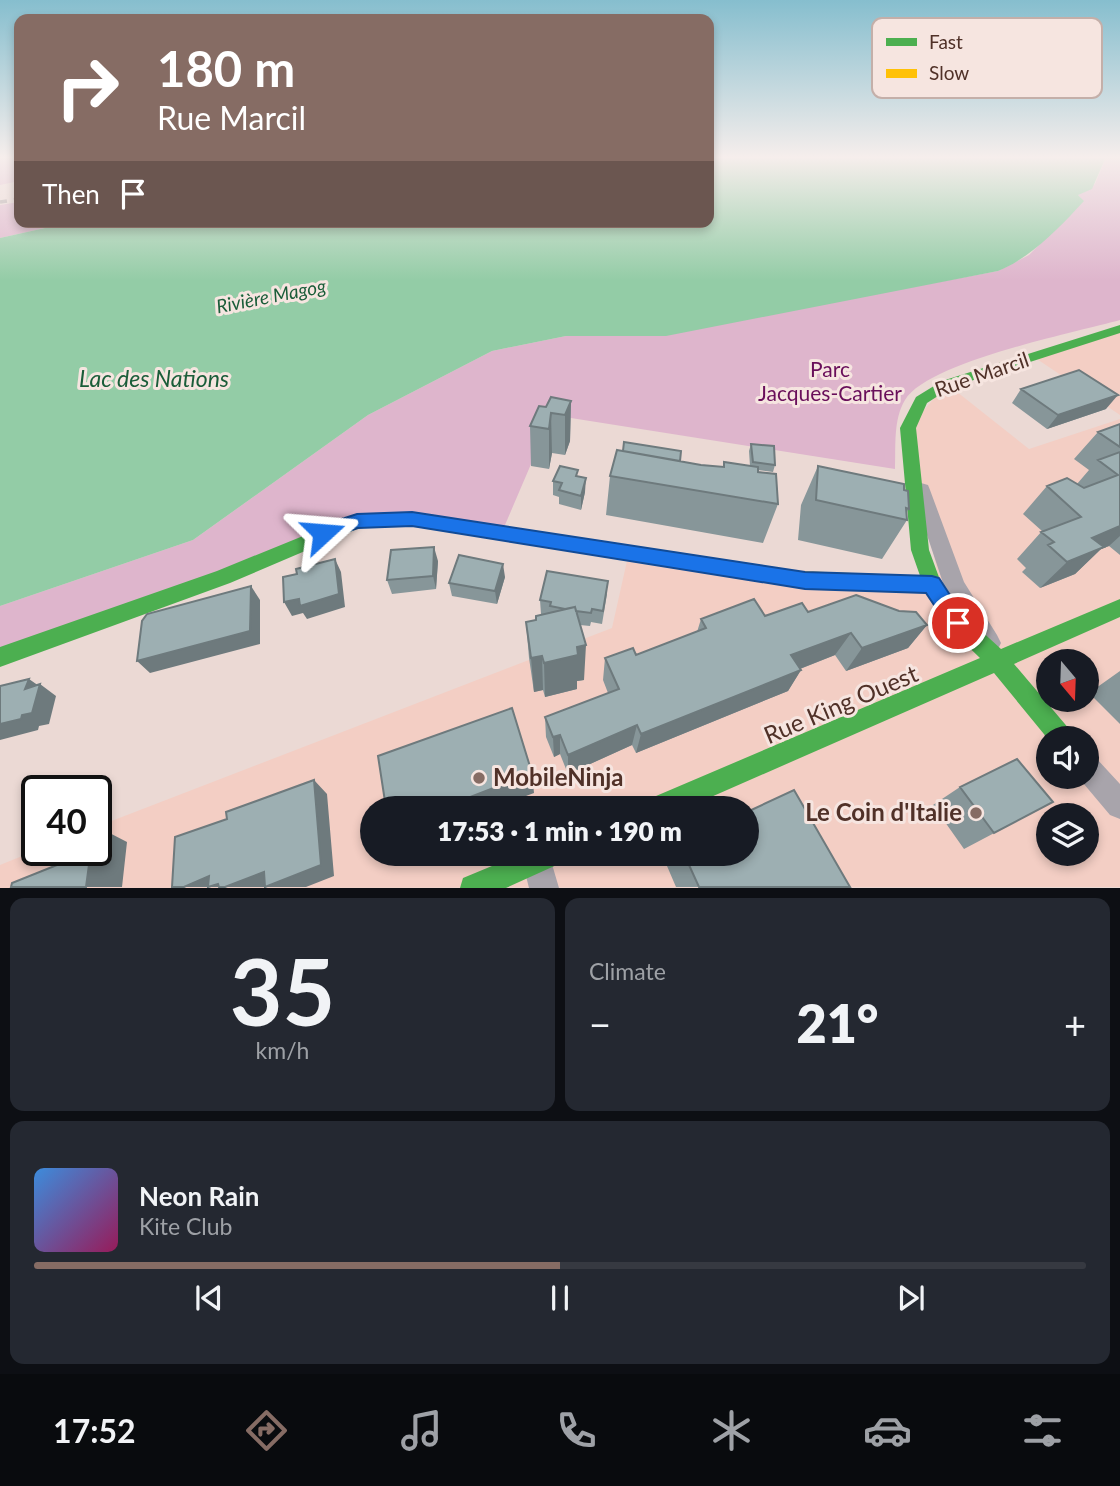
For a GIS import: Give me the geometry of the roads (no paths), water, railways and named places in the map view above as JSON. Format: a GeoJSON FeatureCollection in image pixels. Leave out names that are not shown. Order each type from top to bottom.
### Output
{"type":"FeatureCollection","features":[{"type":"Feature","properties":{"kind":"street","name":"Rue Marcil"},"geometry":{"type":"LineString","coordinates":[[998,662],[958,623],[932,584],[920,550],[915,473],[908,428],[914,409],[924,395],[947,384],[1120,329]]}},
{"type":"Feature","properties":{"kind":"street","name":"Rue Marcil"},"geometry":{"type":"LineString","coordinates":[[915,473],[955,586],[975,616],[998,662]]}},
{"type":"Feature","properties":{"kind":"street"},"geometry":{"type":"LineString","coordinates":[[0,657],[223,577],[357,521],[412,519],[805,580],[932,584]]}},
{"type":"Feature","properties":{"kind":"street","name":"Rue King Ouest"},"geometry":{"type":"LineString","coordinates":[[686,796],[1120,608]]}},
{"type":"Feature","properties":{"kind":"street"},"geometry":{"type":"LineString","coordinates":[[998,662],[1052,726]]}},
{"type":"Feature","properties":{"kind":"street"},"geometry":{"type":"LineString","coordinates":[[1099,781],[1120,805]]}},
{"type":"Feature","properties":{"kind":"street"},"geometry":{"type":"LineString","coordinates":[[473,887],[544,867]]}},
{"type":"Feature","properties":{"kind":"water","name":"Lac des Nations"},"geometry":{"type":"Polygon","coordinates":[[[714,198],[1081,198],[1084,201],[1034,250],[998,271],[666,336],[566,336],[492,351],[368,415],[193,540],[0,606],[0,238],[45,228],[714,228],[714,198]]]}},
{"type":"Feature","properties":{"kind":"railway"},"geometry":{"type":"LineString","coordinates":[[0,202],[14,200]]}},
{"type":"Feature","properties":{"kind":"place","name":"MobileNinja"},"geometry":{"type":"Point","coordinates":[479,778]}},
{"type":"Feature","properties":{"kind":"place","name":"Le Coin d'Italie"},"geometry":{"type":"Point","coordinates":[976,813]}},
{"type":"Feature","properties":{"kind":"water label","name":"Rivière Magog"},"geometry":{"type":"Point","coordinates":[271,296]}},
{"type":"Feature","properties":{"kind":"park label","name":"Parc Jacques-Cartier"},"geometry":{"type":"Point","coordinates":[830,382]}}]}
